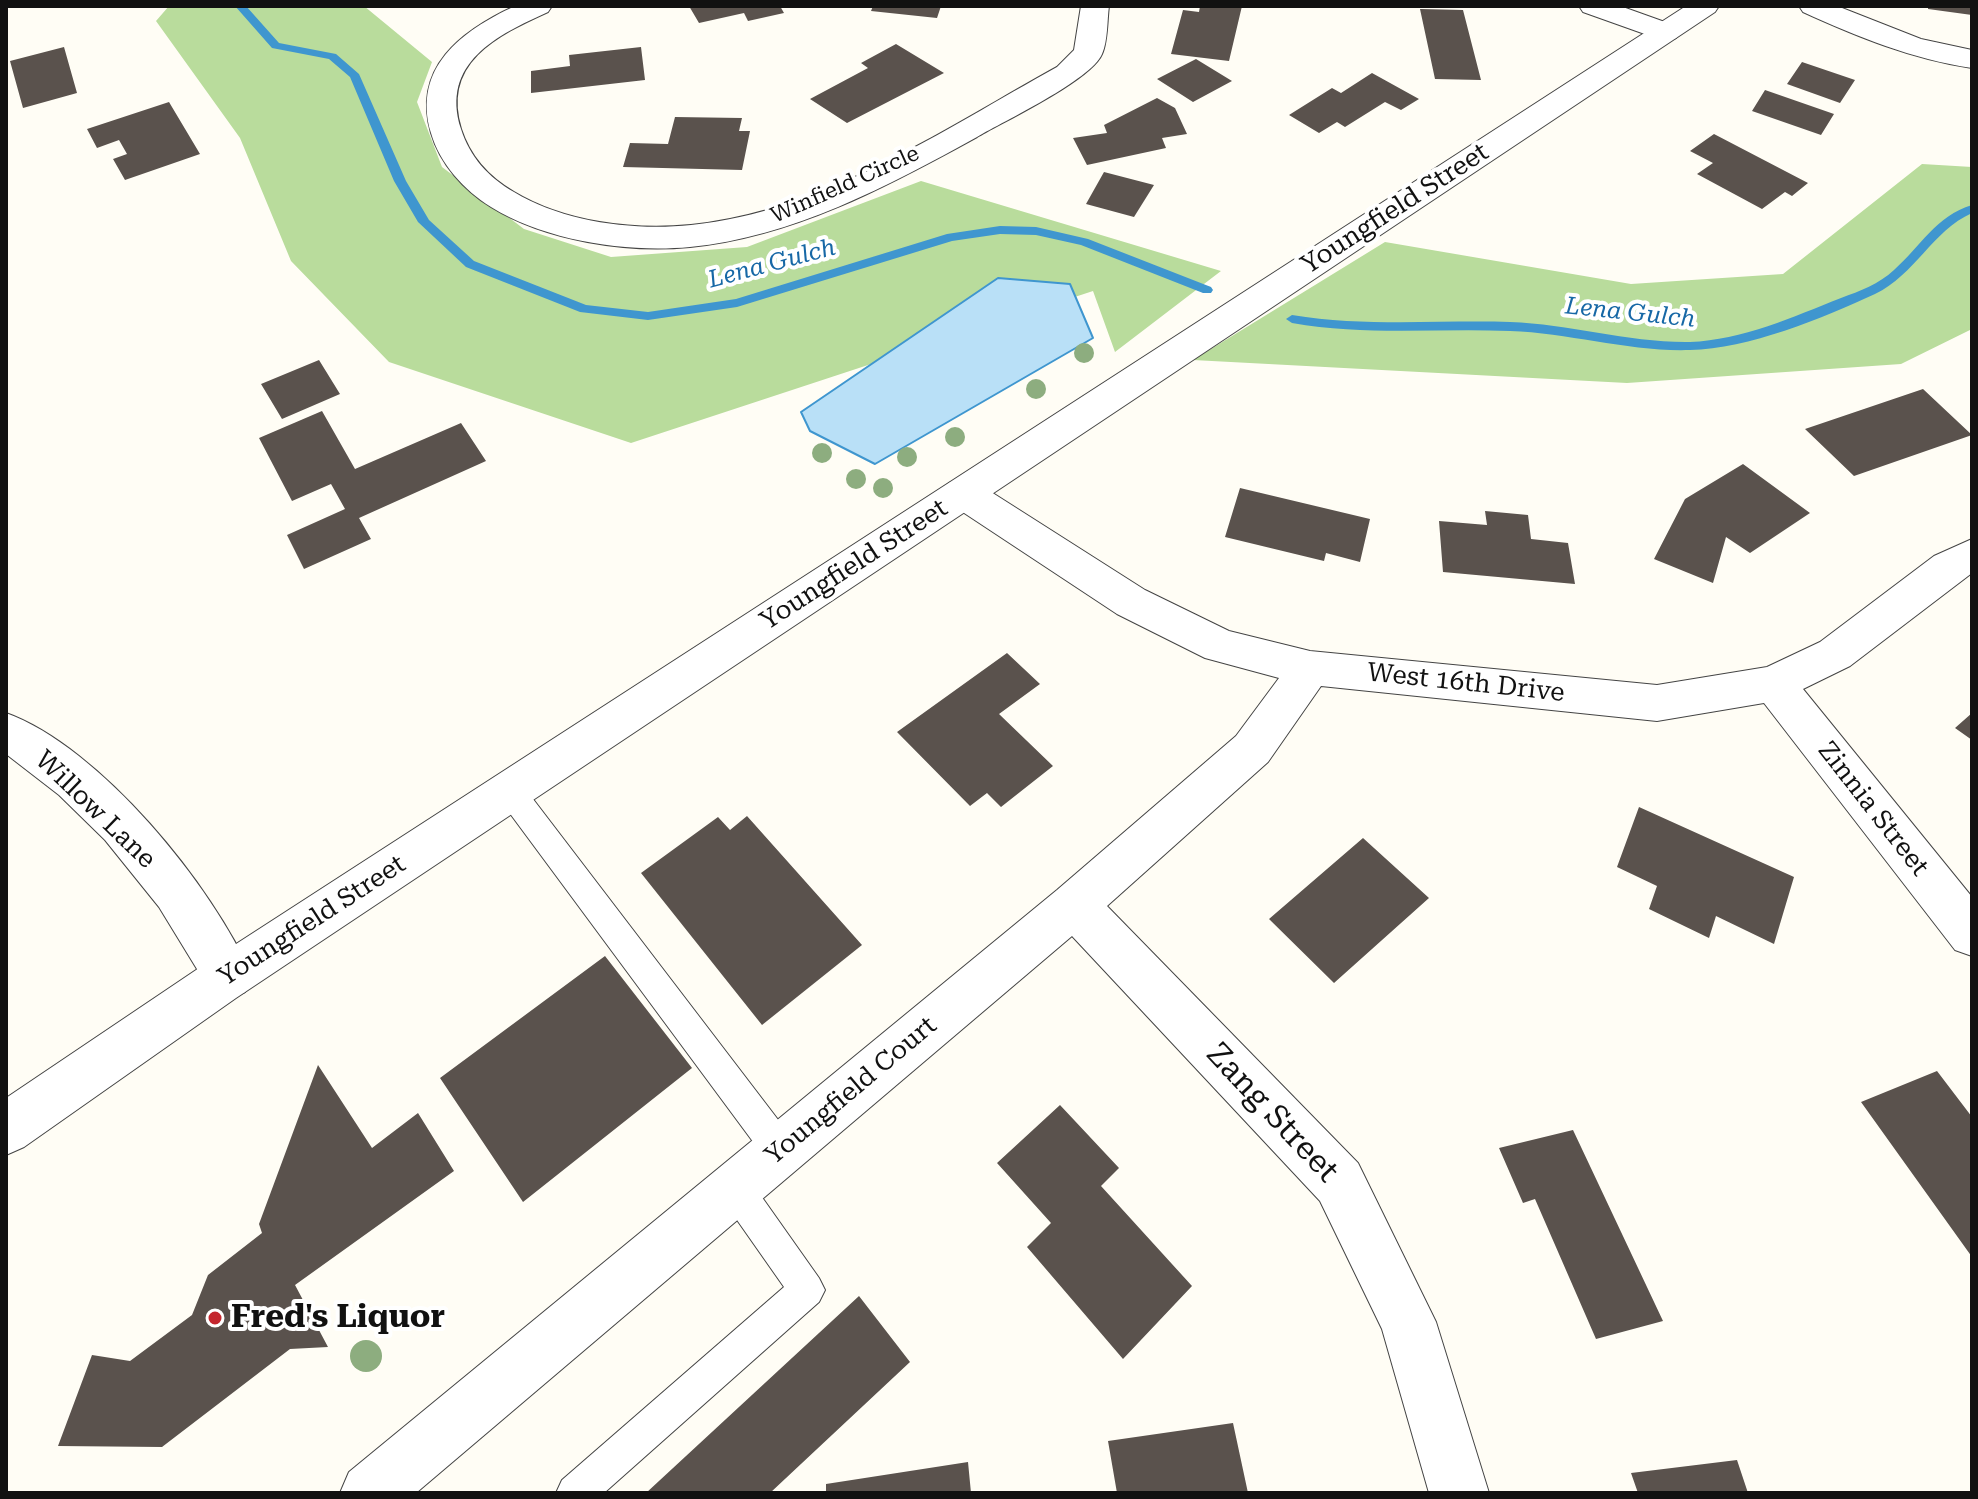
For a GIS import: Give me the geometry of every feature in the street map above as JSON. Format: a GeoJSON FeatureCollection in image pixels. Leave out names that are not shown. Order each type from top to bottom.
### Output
{"type":"FeatureCollection","features":[{"type":"Feature","properties":{"kind":"street","name":"Winfield Circle"},"geometry":{"type":"LineString","coordinates":[[532,9],[458,54],[443,76],[439,104],[443,131],[457,163],[487,190],[533,214],[582,230],[632,237],[689,236],[748,227],[802,210],[858,184],[1067,73],[1088,53],[1095,6]]}},
{"type":"Feature","properties":{"kind":"street"},"geometry":{"type":"LineString","coordinates":[[1593,6],[1666,32]]}},
{"type":"Feature","properties":{"kind":"street","name":"Youngfield Street"},"geometry":{"type":"LineString","coordinates":[[6,1129],[228,976],[1705,6]]}},
{"type":"Feature","properties":{"kind":"street"},"geometry":{"type":"LineString","coordinates":[[1813,6],[1903,44],[1946,56],[1972,59]]}},
{"type":"Feature","properties":{"kind":"street","name":"West 16th Drive"},"geometry":{"type":"LineString","coordinates":[[963,493],[1131,602],[1220,646],[1310,668],[1657,703],[1774,684],[1835,654],[1948,567],[1972,554]]}},
{"type":"Feature","properties":{"kind":"street","name":"Youngfield Court"},"geometry":{"type":"LineString","coordinates":[[370,1493],[1074,905],[1252,749],[1310,668]]}},
{"type":"Feature","properties":{"kind":"street","name":"Zinnia Street"},"geometry":{"type":"LineString","coordinates":[[1774,684],[1972,934]]}},
{"type":"Feature","properties":{"kind":"street","name":"Willow Lane"},"geometry":{"type":"LineString","coordinates":[[6,732],[70,779],[126,832],[175,890],[228,976]]}},
{"type":"Feature","properties":{"kind":"street","name":"Zang Street"},"geometry":{"type":"LineString","coordinates":[[1074,905],[1339,1182],[1408,1322],[1459,1493]]}},
{"type":"Feature","properties":{"kind":"lane"},"geometry":{"type":"LineString","coordinates":[[510,791],[780,1150]]}},
{"type":"Feature","properties":{"kind":"lane"},"geometry":{"type":"LineString","coordinates":[[575,1493],[807,1290],[735,1188]]}},
{"type":"Feature","properties":{"kind":"green space"},"geometry":{"type":"Polygon","coordinates":[[[169,6],[364,6],[432,62],[417,102],[442,167],[524,229],[611,257],[747,247],[921,181],[1221,271],[1115,352],[1093,291],[631,443],[389,362],[291,261],[240,138],[156,21],[169,6]]]}},
{"type":"Feature","properties":{"kind":"green space"},"geometry":{"type":"Polygon","coordinates":[[[1922,164],[1972,167],[1972,329],[1901,364],[1627,383],[1193,360],[1385,242],[1631,284],[1783,274],[1922,164]]]}},
{"type":"Feature","properties":{"kind":"water"},"geometry":{"type":"Polygon","coordinates":[[[998,278],[1070,284],[1093,338],[875,464],[810,431],[801,412],[998,278]]]}},
{"type":"Feature","properties":{"kind":"building"},"geometry":{"type":"Polygon","coordinates":[[[689,6],[780,6],[784,13],[748,21],[744,13],[699,23],[689,6]]]}},
{"type":"Feature","properties":{"kind":"building"},"geometry":{"type":"Polygon","coordinates":[[[873,6],[941,6],[937,18],[871,11],[873,6]]]}},
{"type":"Feature","properties":{"kind":"building"},"geometry":{"type":"Polygon","coordinates":[[[1200,6],[1242,6],[1229,61],[1171,54],[1183,10],[1199,12],[1200,6]]]}},
{"type":"Feature","properties":{"kind":"building"},"geometry":{"type":"Polygon","coordinates":[[[1928,6],[1972,6],[1972,15],[1928,9],[1928,6]]]}},
{"type":"Feature","properties":{"kind":"building"},"geometry":{"type":"Polygon","coordinates":[[[1420,9],[1463,10],[1481,80],[1435,79],[1420,9]]]}},
{"type":"Feature","properties":{"kind":"building"},"geometry":{"type":"Polygon","coordinates":[[[896,44],[944,73],[847,123],[810,99],[868,68],[861,63],[896,44]]]}},
{"type":"Feature","properties":{"kind":"building"},"geometry":{"type":"Polygon","coordinates":[[[64,47],[77,93],[23,108],[10,61],[64,47]]]}},
{"type":"Feature","properties":{"kind":"building"},"geometry":{"type":"Polygon","coordinates":[[[641,47],[645,80],[531,93],[531,71],[570,66],[569,55],[641,47]]]}},
{"type":"Feature","properties":{"kind":"building"},"geometry":{"type":"Polygon","coordinates":[[[1196,59],[1232,81],[1193,102],[1157,79],[1196,59]]]}},
{"type":"Feature","properties":{"kind":"building"},"geometry":{"type":"Polygon","coordinates":[[[1802,62],[1855,80],[1840,103],[1787,84],[1802,62]]]}},
{"type":"Feature","properties":{"kind":"building"},"geometry":{"type":"Polygon","coordinates":[[[1372,73],[1419,99],[1401,110],[1385,102],[1345,127],[1337,122],[1319,133],[1289,115],[1332,88],[1341,93],[1372,73]]]}},
{"type":"Feature","properties":{"kind":"building"},"geometry":{"type":"Polygon","coordinates":[[[1765,90],[1834,114],[1821,135],[1752,111],[1765,90]]]}},
{"type":"Feature","properties":{"kind":"building"},"geometry":{"type":"Polygon","coordinates":[[[1157,98],[1175,108],[1187,134],[1162,138],[1166,148],[1087,165],[1073,138],[1107,133],[1104,125],[1157,98]]]}},
{"type":"Feature","properties":{"kind":"building"},"geometry":{"type":"Polygon","coordinates":[[[169,102],[200,154],[125,180],[113,159],[127,154],[119,140],[97,148],[87,129],[169,102]]]}},
{"type":"Feature","properties":{"kind":"building"},"geometry":{"type":"Polygon","coordinates":[[[675,117],[742,118],[739,131],[750,131],[742,170],[623,167],[630,143],[668,144],[675,117]]]}},
{"type":"Feature","properties":{"kind":"building"},"geometry":{"type":"Polygon","coordinates":[[[1714,134],[1808,183],[1792,196],[1785,192],[1762,209],[1697,174],[1713,163],[1690,151],[1714,134]]]}},
{"type":"Feature","properties":{"kind":"building"},"geometry":{"type":"Polygon","coordinates":[[[1104,172],[1154,185],[1134,217],[1086,204],[1104,172]]]}},
{"type":"Feature","properties":{"kind":"building"},"geometry":{"type":"Polygon","coordinates":[[[319,360],[340,394],[282,419],[261,384],[319,360]]]}},
{"type":"Feature","properties":{"kind":"building"},"geometry":{"type":"Polygon","coordinates":[[[1923,389],[1972,435],[1854,476],[1805,429],[1923,389]]]}},
{"type":"Feature","properties":{"kind":"building"},"geometry":{"type":"Polygon","coordinates":[[[322,411],[355,469],[461,423],[486,461],[359,518],[371,539],[304,569],[287,535],[345,509],[331,484],[292,501],[259,438],[322,411]]]}},
{"type":"Feature","properties":{"kind":"building"},"geometry":{"type":"Polygon","coordinates":[[[1743,464],[1810,513],[1750,553],[1726,537],[1713,583],[1654,559],[1685,499],[1743,464]]]}},
{"type":"Feature","properties":{"kind":"building"},"geometry":{"type":"Polygon","coordinates":[[[1240,488],[1370,519],[1360,562],[1326,553],[1324,561],[1225,537],[1240,488]]]}},
{"type":"Feature","properties":{"kind":"building"},"geometry":{"type":"Polygon","coordinates":[[[1485,511],[1528,515],[1531,539],[1568,543],[1575,584],[1443,572],[1439,521],[1487,525],[1485,511]]]}},
{"type":"Feature","properties":{"kind":"building"},"geometry":{"type":"Polygon","coordinates":[[[1007,653],[1040,684],[999,714],[1053,766],[1001,807],[987,793],[970,806],[897,732],[1007,653]]]}},
{"type":"Feature","properties":{"kind":"building"},"geometry":{"type":"Polygon","coordinates":[[[1972,713],[1972,740],[1955,728],[1972,713]]]}},
{"type":"Feature","properties":{"kind":"building"},"geometry":{"type":"Polygon","coordinates":[[[1639,807],[1794,877],[1774,944],[1716,916],[1709,938],[1649,909],[1657,886],[1617,867],[1639,807]]]}},
{"type":"Feature","properties":{"kind":"building"},"geometry":{"type":"Polygon","coordinates":[[[747,816],[862,945],[762,1025],[641,873],[718,817],[730,830],[747,816]]]}},
{"type":"Feature","properties":{"kind":"building"},"geometry":{"type":"Polygon","coordinates":[[[1363,838],[1429,898],[1334,983],[1269,919],[1363,838]]]}},
{"type":"Feature","properties":{"kind":"building"},"geometry":{"type":"Polygon","coordinates":[[[605,956],[692,1068],[523,1202],[440,1078],[605,956]]]}},
{"type":"Feature","properties":{"kind":"building"},"geometry":{"type":"Polygon","coordinates":[[[318,1065],[372,1148],[418,1113],[454,1171],[295,1285],[328,1347],[290,1349],[162,1447],[58,1446],[92,1355],[130,1361],[192,1315],[208,1275],[262,1233],[259,1224],[318,1065]]]}},
{"type":"Feature","properties":{"kind":"building"},"geometry":{"type":"Polygon","coordinates":[[[1937,1071],[1972,1117],[1972,1257],[1861,1102],[1937,1071]]]}},
{"type":"Feature","properties":{"kind":"building"},"geometry":{"type":"Polygon","coordinates":[[[1060,1105],[1119,1168],[1101,1186],[1192,1286],[1123,1359],[1027,1247],[1051,1223],[997,1163],[1060,1105]]]}},
{"type":"Feature","properties":{"kind":"building"},"geometry":{"type":"Polygon","coordinates":[[[1573,1130],[1663,1321],[1596,1339],[1535,1199],[1523,1203],[1499,1148],[1573,1130]]]}},
{"type":"Feature","properties":{"kind":"building"},"geometry":{"type":"Polygon","coordinates":[[[859,1296],[910,1362],[770,1493],[646,1493],[859,1296]]]}},
{"type":"Feature","properties":{"kind":"building"},"geometry":{"type":"Polygon","coordinates":[[[1233,1423],[1248,1493],[1117,1493],[1108,1441],[1233,1423]]]}},
{"type":"Feature","properties":{"kind":"building"},"geometry":{"type":"Polygon","coordinates":[[[1737,1460],[1748,1493],[1638,1493],[1631,1473],[1737,1460]]]}},
{"type":"Feature","properties":{"kind":"building"},"geometry":{"type":"Polygon","coordinates":[[[968,1462],[971,1493],[826,1493],[826,1484],[968,1462]]]}},
{"type":"Feature","properties":{"kind":"waterway","name":"Lena Gulch"},"geometry":{"type":"LineString","coordinates":[[240,6],[276,46],[332,56],[355,76],[400,181],[424,222],[470,264],[584,309],[648,316],[737,303],[951,237],[1000,230],[1036,231],[1084,242],[1207,290]]}},
{"type":"Feature","properties":{"kind":"waterway","name":"Lena Gulch"},"geometry":{"type":"LineString","coordinates":[[1292,319],[1354,327],[1509,326],[1672,346],[1710,344],[1781,325],[1870,291],[1898,273],[1944,225],[1972,209]]}},
{"type":"Feature","properties":{"kind":"place","name":"Fred's Liquor"},"geometry":{"type":"Point","coordinates":[215,1318]}}]}
